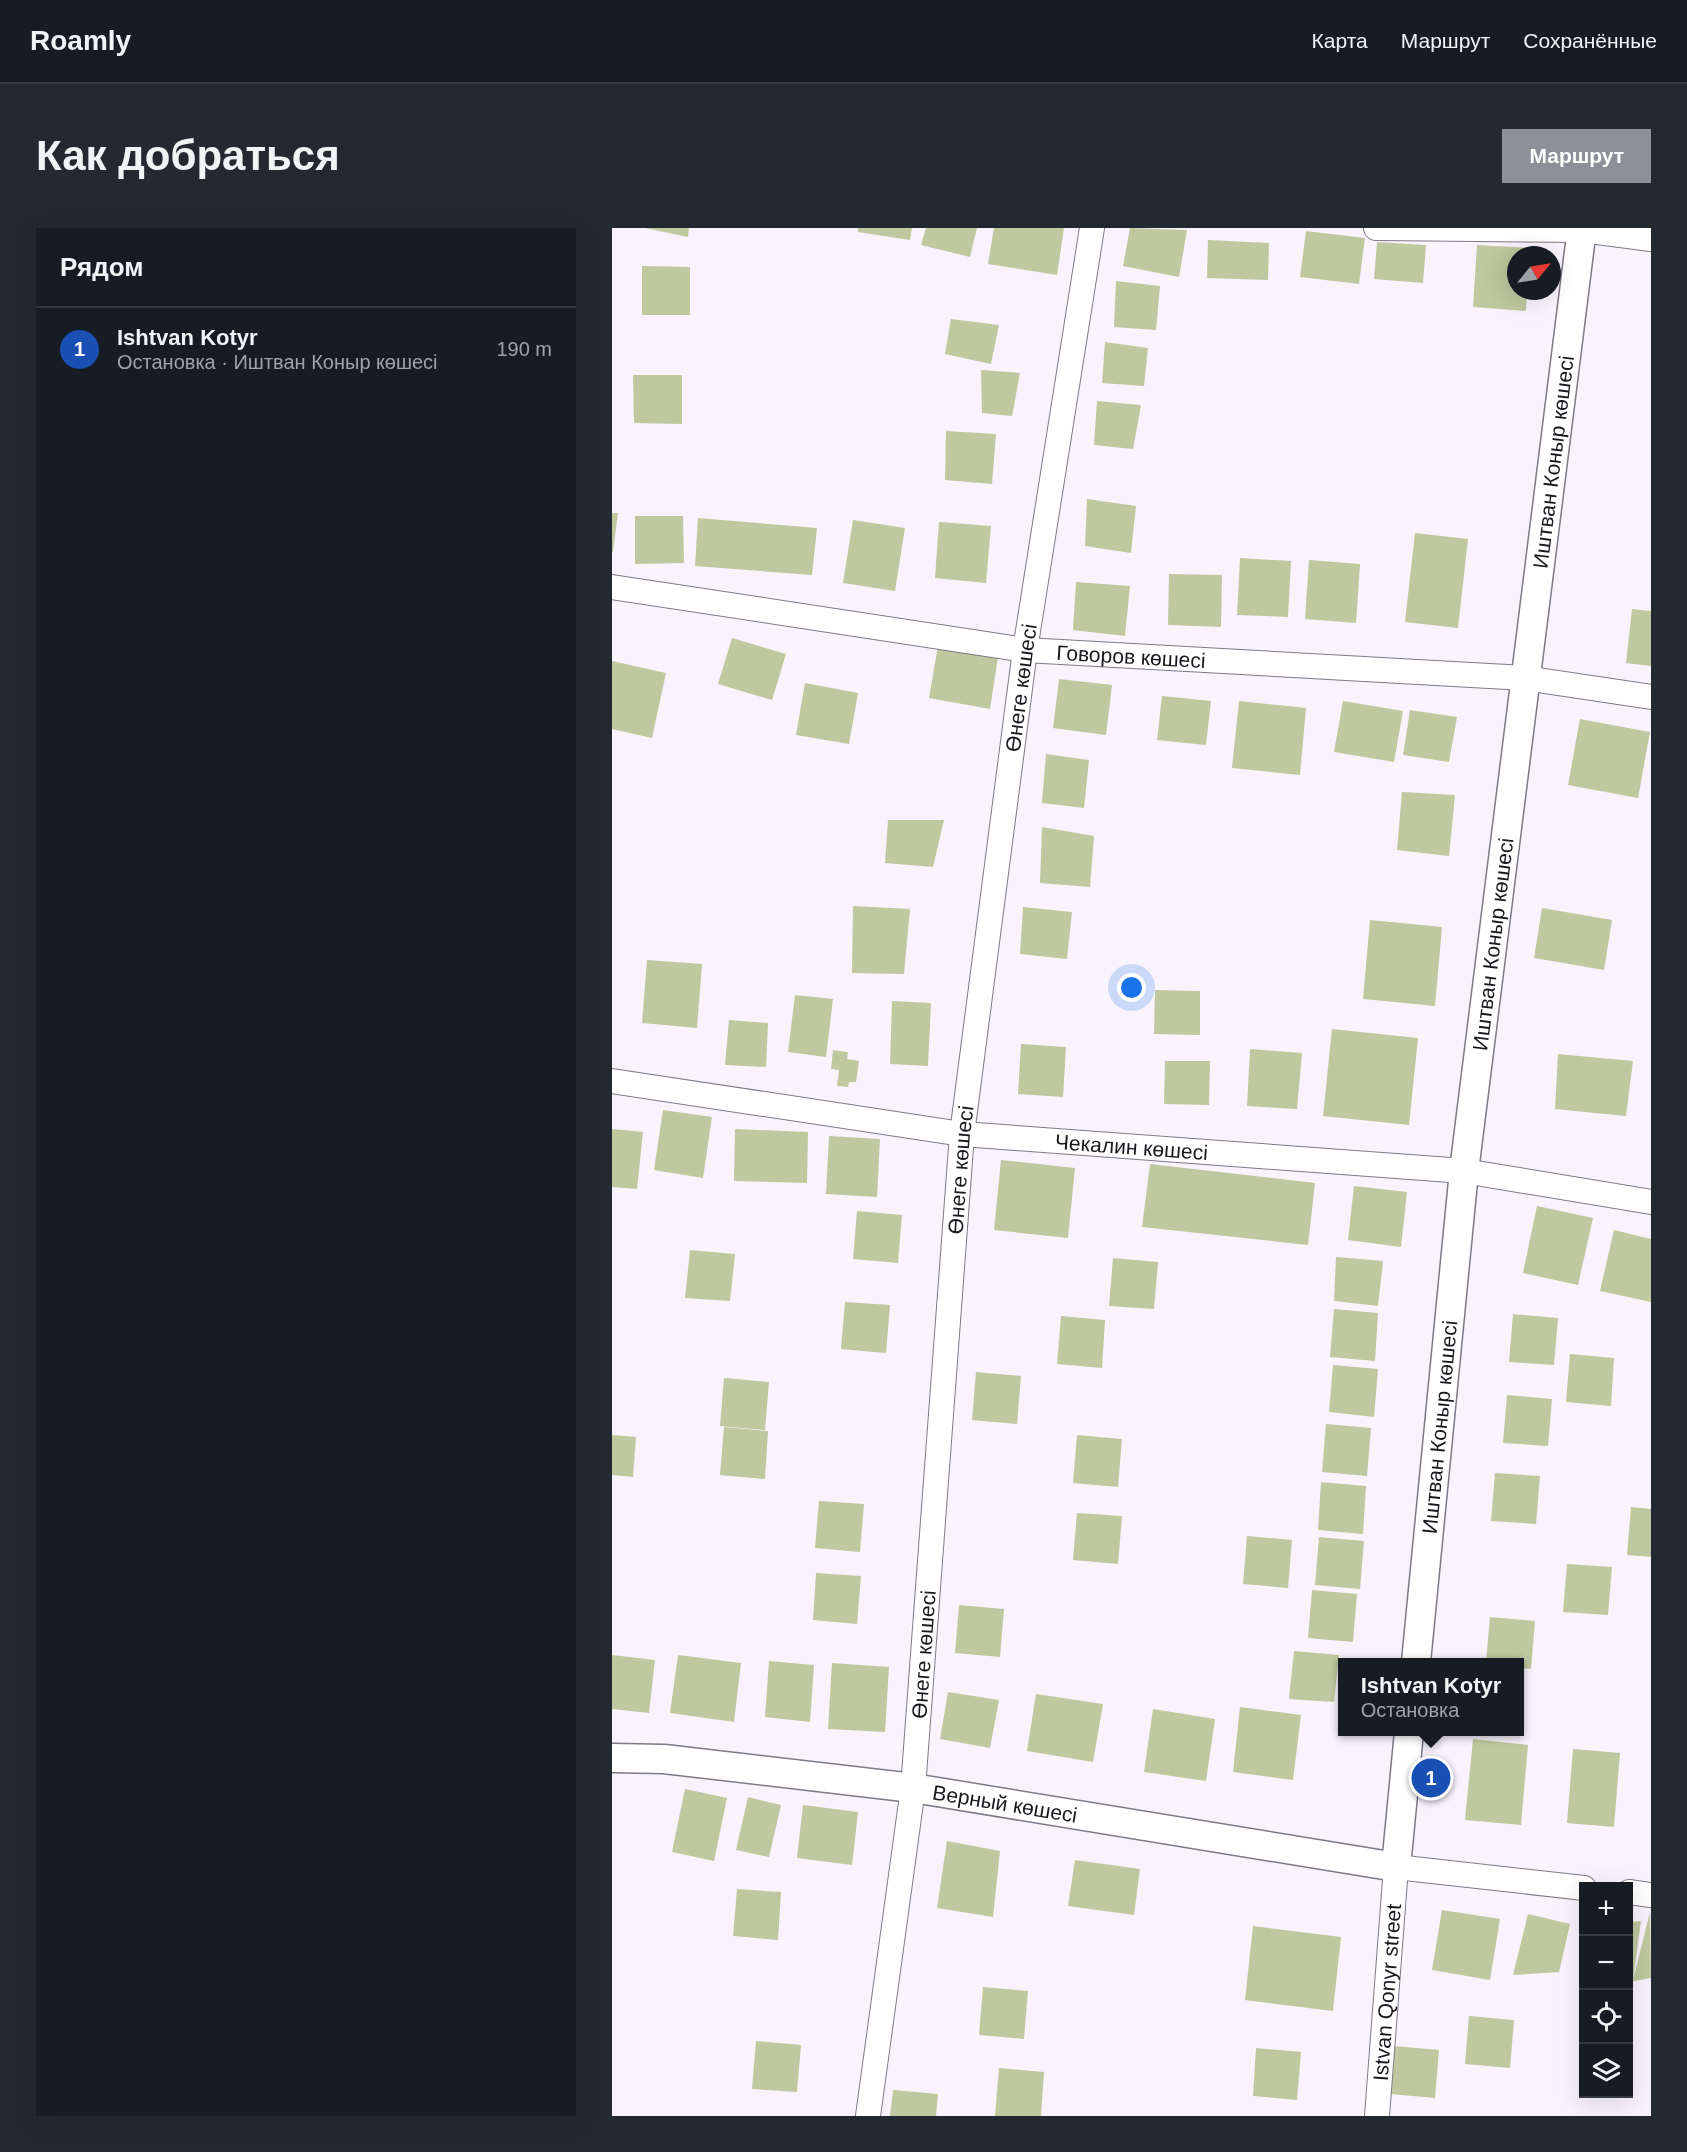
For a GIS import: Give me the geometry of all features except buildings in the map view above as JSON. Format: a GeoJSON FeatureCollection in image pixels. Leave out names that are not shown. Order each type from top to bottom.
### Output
{"type":"FeatureCollection","features":[{"type":"Feature","properties":{"kind":"street","name":"Өнеге көшесі"},"geometry":{"type":"LineString","coordinates":[[868,2116],[913,1788],[962,1134],[1024,650],[1092,228]]}},
{"type":"Feature","properties":{"kind":"street"},"geometry":{"type":"LineString","coordinates":[[1376,228],[1582,229],[1651,239]]}},
{"type":"Feature","properties":{"kind":"street","name":"Иштван Коныр көшесі"},"geometry":{"type":"LineString","coordinates":[[1416,1658],[1464,1170],[1582,229]]}},
{"type":"Feature","properties":{"kind":"street","name":"Говоров көшесі"},"geometry":{"type":"LineString","coordinates":[[612,587],[1024,650],[1525,678],[1651,697]]}},
{"type":"Feature","properties":{"kind":"street","name":"Чекалин көшесі"},"geometry":{"type":"LineString","coordinates":[[612,1081],[962,1134],[1464,1170],[1651,1202]]}},
{"type":"Feature","properties":{"kind":"street"},"geometry":{"type":"LineString","coordinates":[[1409,1736],[1396,1867],[1579,1887]]}},
{"type":"Feature","properties":{"kind":"street","name":"Верный көшесі"},"geometry":{"type":"LineString","coordinates":[[612,1758],[664,1759],[913,1788],[1396,1867]]}},
{"type":"Feature","properties":{"kind":"street","name":"Istvan Qonyr street"},"geometry":{"type":"LineString","coordinates":[[1377,2116],[1396,1867]]}},
{"type":"Feature","properties":{"kind":"street"},"geometry":{"type":"LineString","coordinates":[[1633,1893],[1651,1895]]}},
{"type":"Feature","properties":{"kind":"place","name":"Ishtvan Kotyr"},"geometry":{"type":"Point","coordinates":[1431,1778]}}]}
